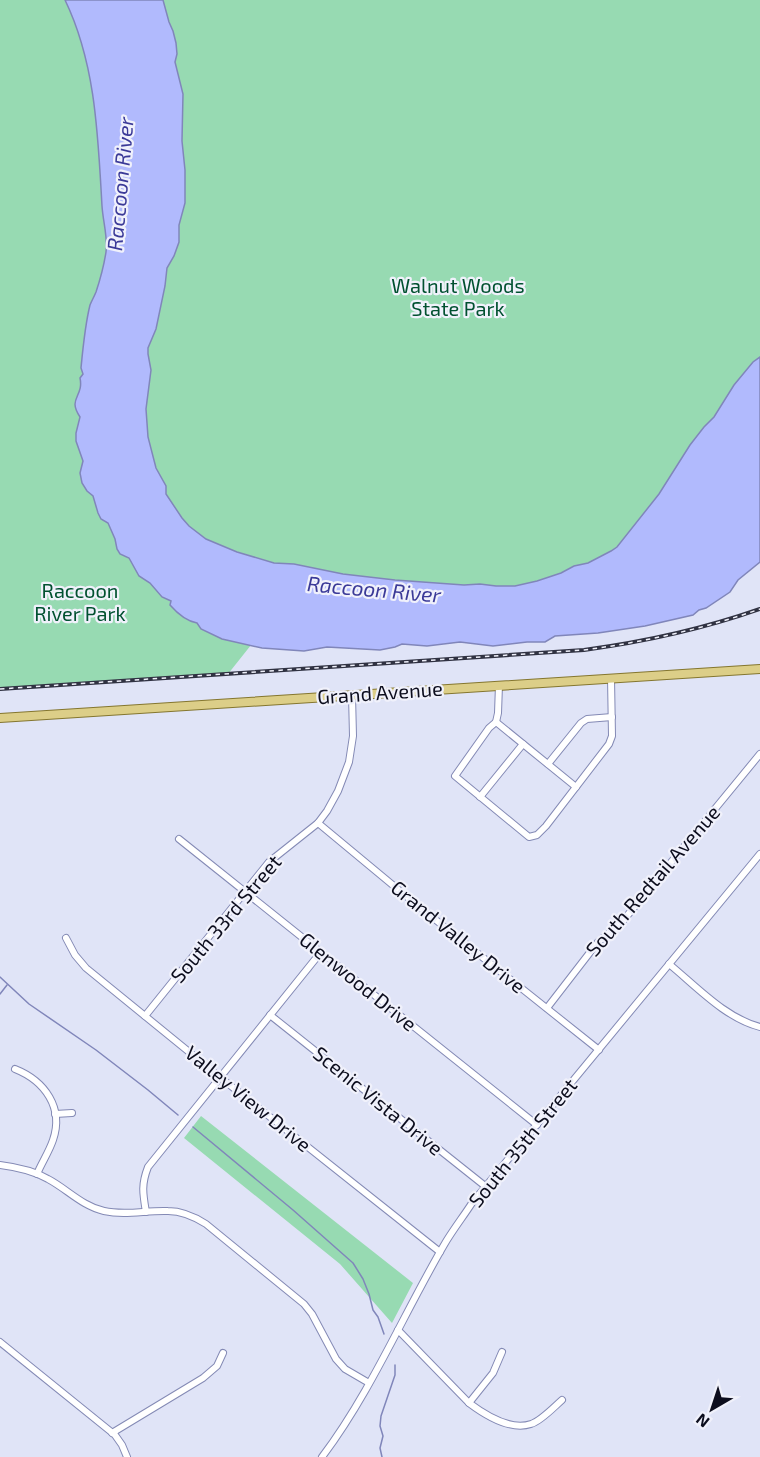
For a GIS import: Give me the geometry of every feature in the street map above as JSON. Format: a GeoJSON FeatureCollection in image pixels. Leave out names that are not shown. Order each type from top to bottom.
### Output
{"type":"FeatureCollection","features":[{"type":"Feature","properties":{"kind":"main road","name":"Grand Avenue"},"geometry":{"type":"LineString","coordinates":[[0,717],[760,669]]}},
{"type":"Feature","properties":{"kind":"street"},"geometry":{"type":"LineString","coordinates":[[499,685],[496,722],[489,728],[455,776],[529,837],[537,836],[546,826],[609,744],[612,736],[611,678]]}},
{"type":"Feature","properties":{"kind":"street","name":"South 33rd Street"},"geometry":{"type":"LineString","coordinates":[[145,1016],[269,862],[318,823],[327,811],[350,762],[353,736],[351,695]]}},
{"type":"Feature","properties":{"kind":"street"},"geometry":{"type":"LineString","coordinates":[[548,765],[581,723],[587,719],[612,717]]}},
{"type":"Feature","properties":{"kind":"street"},"geometry":{"type":"LineString","coordinates":[[496,722],[576,787]]}},
{"type":"Feature","properties":{"kind":"street"},"geometry":{"type":"LineString","coordinates":[[480,797],[523,744]]}},
{"type":"Feature","properties":{"kind":"street","name":"South Redtail Avenue"},"geometry":{"type":"LineString","coordinates":[[547,1008],[598,942],[622,922],[760,754]]}},
{"type":"Feature","properties":{"kind":"street","name":"Grand Valley Drive"},"geometry":{"type":"LineString","coordinates":[[318,823],[599,1050]]}},
{"type":"Feature","properties":{"kind":"street","name":"Glenwood Drive"},"geometry":{"type":"LineString","coordinates":[[179,839],[537,1125]]}},
{"type":"Feature","properties":{"kind":"street","name":"South 35th Street"},"geometry":{"type":"LineString","coordinates":[[322,1457],[369,1383],[440,1252],[472,1203],[760,854]]}},
{"type":"Feature","properties":{"kind":"street","name":"Valley View Drive"},"geometry":{"type":"LineString","coordinates":[[66,938],[75,955],[86,968],[440,1252]]}},
{"type":"Feature","properties":{"kind":"street"},"geometry":{"type":"LineString","coordinates":[[146,1212],[142,1193],[148,1167],[321,952]]}},
{"type":"Feature","properties":{"kind":"street"},"geometry":{"type":"LineString","coordinates":[[669,964],[724,1010],[744,1021],[760,1026]]}},
{"type":"Feature","properties":{"kind":"street","name":"Scenic Vista Drive"},"geometry":{"type":"LineString","coordinates":[[270,1015],[485,1186]]}},
{"type":"Feature","properties":{"kind":"street"},"geometry":{"type":"LineString","coordinates":[[15,1069],[39,1083],[50,1097],[55,1114],[54,1137],[37,1174]]}},
{"type":"Feature","properties":{"kind":"street"},"geometry":{"type":"LineString","coordinates":[[55,1114],[72,1113]]}},
{"type":"Feature","properties":{"kind":"street"},"geometry":{"type":"LineString","coordinates":[[0,1165],[37,1174],[100,1210],[122,1214],[170,1210],[196,1218],[292,1292],[312,1314],[336,1359],[345,1369],[369,1383]]}},
{"type":"Feature","properties":{"kind":"street"},"geometry":{"type":"LineString","coordinates":[[398,1330],[469,1403],[481,1413],[498,1421],[516,1425],[531,1424],[562,1400]]}},
{"type":"Feature","properties":{"kind":"street"},"geometry":{"type":"LineString","coordinates":[[0,1342],[112,1433],[122,1445],[126,1457]]}},
{"type":"Feature","properties":{"kind":"street"},"geometry":{"type":"LineString","coordinates":[[469,1403],[493,1373],[502,1352]]}},
{"type":"Feature","properties":{"kind":"street"},"geometry":{"type":"LineString","coordinates":[[112,1433],[203,1378],[217,1366],[223,1353]]}},
{"type":"Feature","properties":{"kind":"green space","name":"Raccoon River Park"},"geometry":{"type":"Polygon","coordinates":[[[0,0],[97,0],[130,119],[87,408],[267,625],[228,674],[0,689],[0,0]]]}},
{"type":"Feature","properties":{"kind":"green space","name":"Walnut Woods State Park"},"geometry":{"type":"Polygon","coordinates":[[[139,0],[760,0],[760,373],[591,595],[289,581],[167,521],[139,478],[139,0]]]}},
{"type":"Feature","properties":{"kind":"green space"},"geometry":{"type":"Polygon","coordinates":[[[201,1116],[413,1283],[392,1323],[340,1264],[184,1138],[201,1116]]]}},
{"type":"Feature","properties":{"kind":"water","name":"Raccoon River"},"geometry":{"type":"Polygon","coordinates":[[[65,0],[163,0],[176,43],[175,62],[183,94],[182,141],[185,203],[179,225],[179,242],[167,268],[156,329],[148,348],[151,370],[146,409],[148,437],[156,468],[166,486],[166,494],[189,526],[206,539],[237,552],[274,563],[294,564],[343,574],[464,585],[515,586],[537,581],[574,566],[588,563],[617,547],[659,494],[690,445],[714,417],[734,385],[760,357],[760,562],[738,580],[730,592],[693,615],[645,626],[555,636],[545,642],[493,646],[460,642],[427,646],[402,644],[380,650],[327,647],[304,651],[262,648],[222,639],[201,629],[197,623],[179,614],[170,605],[171,601],[162,597],[150,583],[139,576],[129,558],[120,554],[108,523],[101,519],[93,496],[82,483],[80,473],[83,461],[76,441],[76,433],[80,417],[76,411],[75,401],[83,374],[81,368],[88,313],[102,272],[106,241],[94,101],[83,49],[65,0]]]}},
{"type":"Feature","properties":{"kind":"waterway"},"geometry":{"type":"LineString","coordinates":[[0,977],[29,1004],[96,1050],[178,1115]]}},
{"type":"Feature","properties":{"kind":"waterway"},"geometry":{"type":"LineString","coordinates":[[0,994],[7,985]]}},
{"type":"Feature","properties":{"kind":"waterway"},"geometry":{"type":"LineString","coordinates":[[193,1127],[353,1263],[363,1279],[384,1334]]}},
{"type":"Feature","properties":{"kind":"waterway"},"geometry":{"type":"LineString","coordinates":[[382,1457],[381,1416],[395,1375],[395,1365]]}},
{"type":"Feature","properties":{"kind":"railway"},"geometry":{"type":"LineString","coordinates":[[0,689],[584,650],[673,634],[760,609]]}}]}
